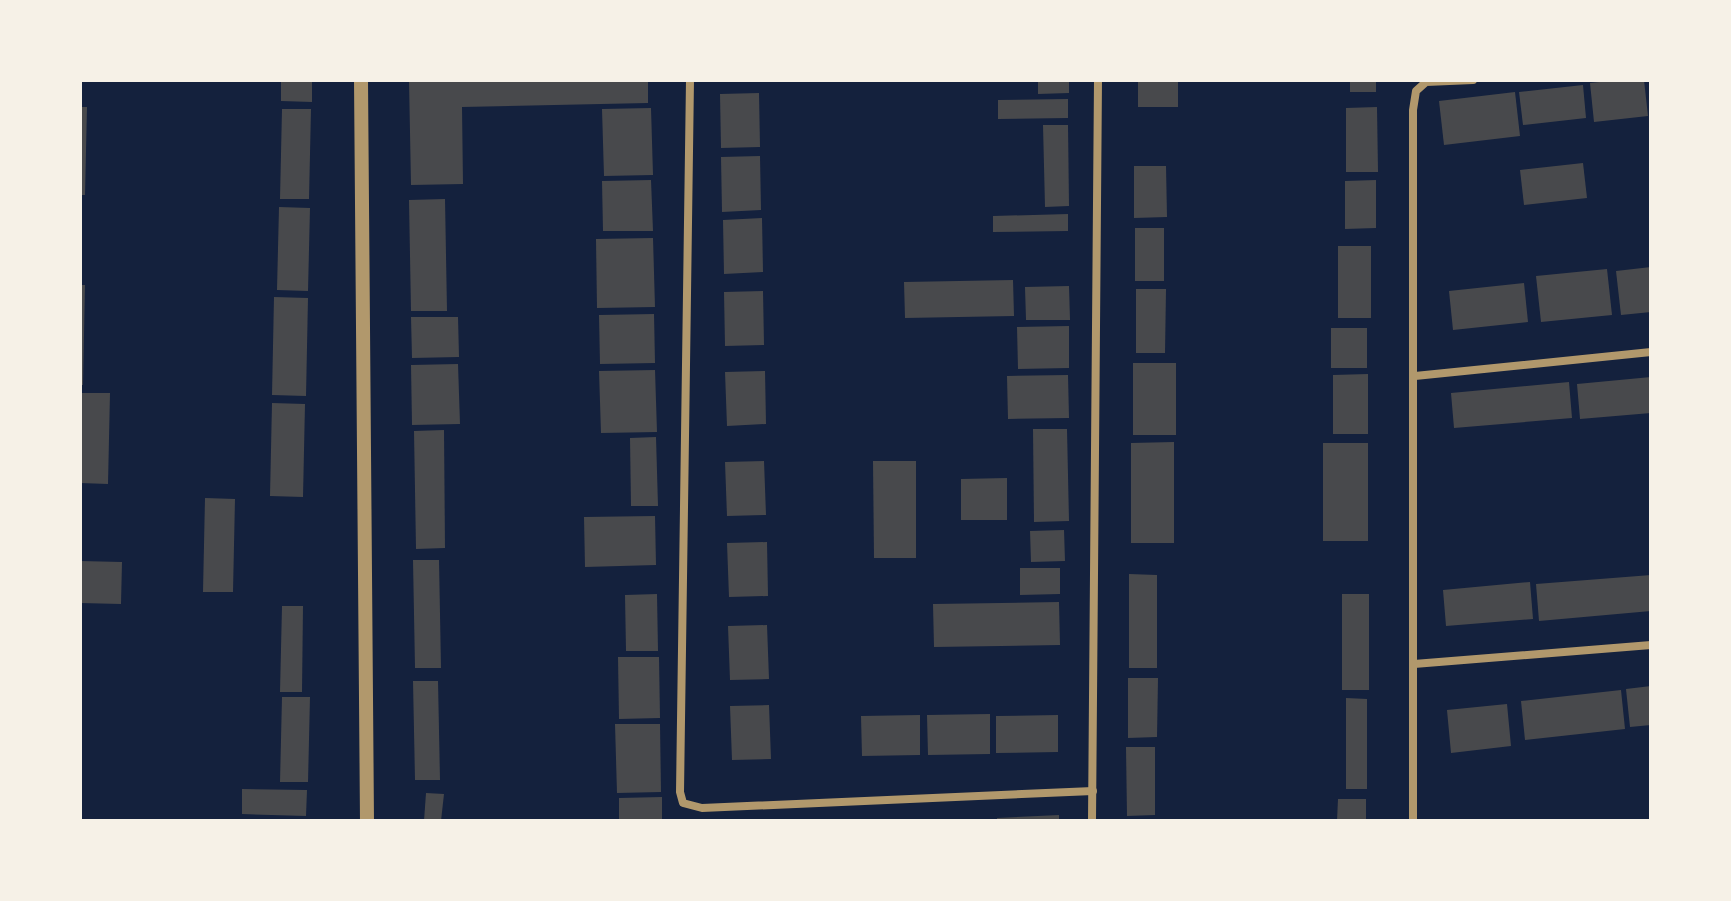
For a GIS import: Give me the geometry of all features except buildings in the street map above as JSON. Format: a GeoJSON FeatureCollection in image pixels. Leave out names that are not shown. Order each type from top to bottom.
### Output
{"type":"FeatureCollection","features":[{"type":"Feature","properties":{"kind":"street"},"geometry":{"type":"LineString","coordinates":[[361,80],[367,821]]}},
{"type":"Feature","properties":{"kind":"street"},"geometry":{"type":"LineString","coordinates":[[690,80],[680,792],[683,803],[702,808],[1093,791]]}},
{"type":"Feature","properties":{"kind":"street"},"geometry":{"type":"LineString","coordinates":[[1092,821],[1098,80]]}},
{"type":"Feature","properties":{"kind":"street"},"geometry":{"type":"LineString","coordinates":[[1413,821],[1413,110],[1416,91],[1426,82],[1473,80]]}},
{"type":"Feature","properties":{"kind":"street"},"geometry":{"type":"LineString","coordinates":[[1415,376],[1651,352]]}},
{"type":"Feature","properties":{"kind":"street"},"geometry":{"type":"LineString","coordinates":[[1414,664],[1651,645]]}}]}
